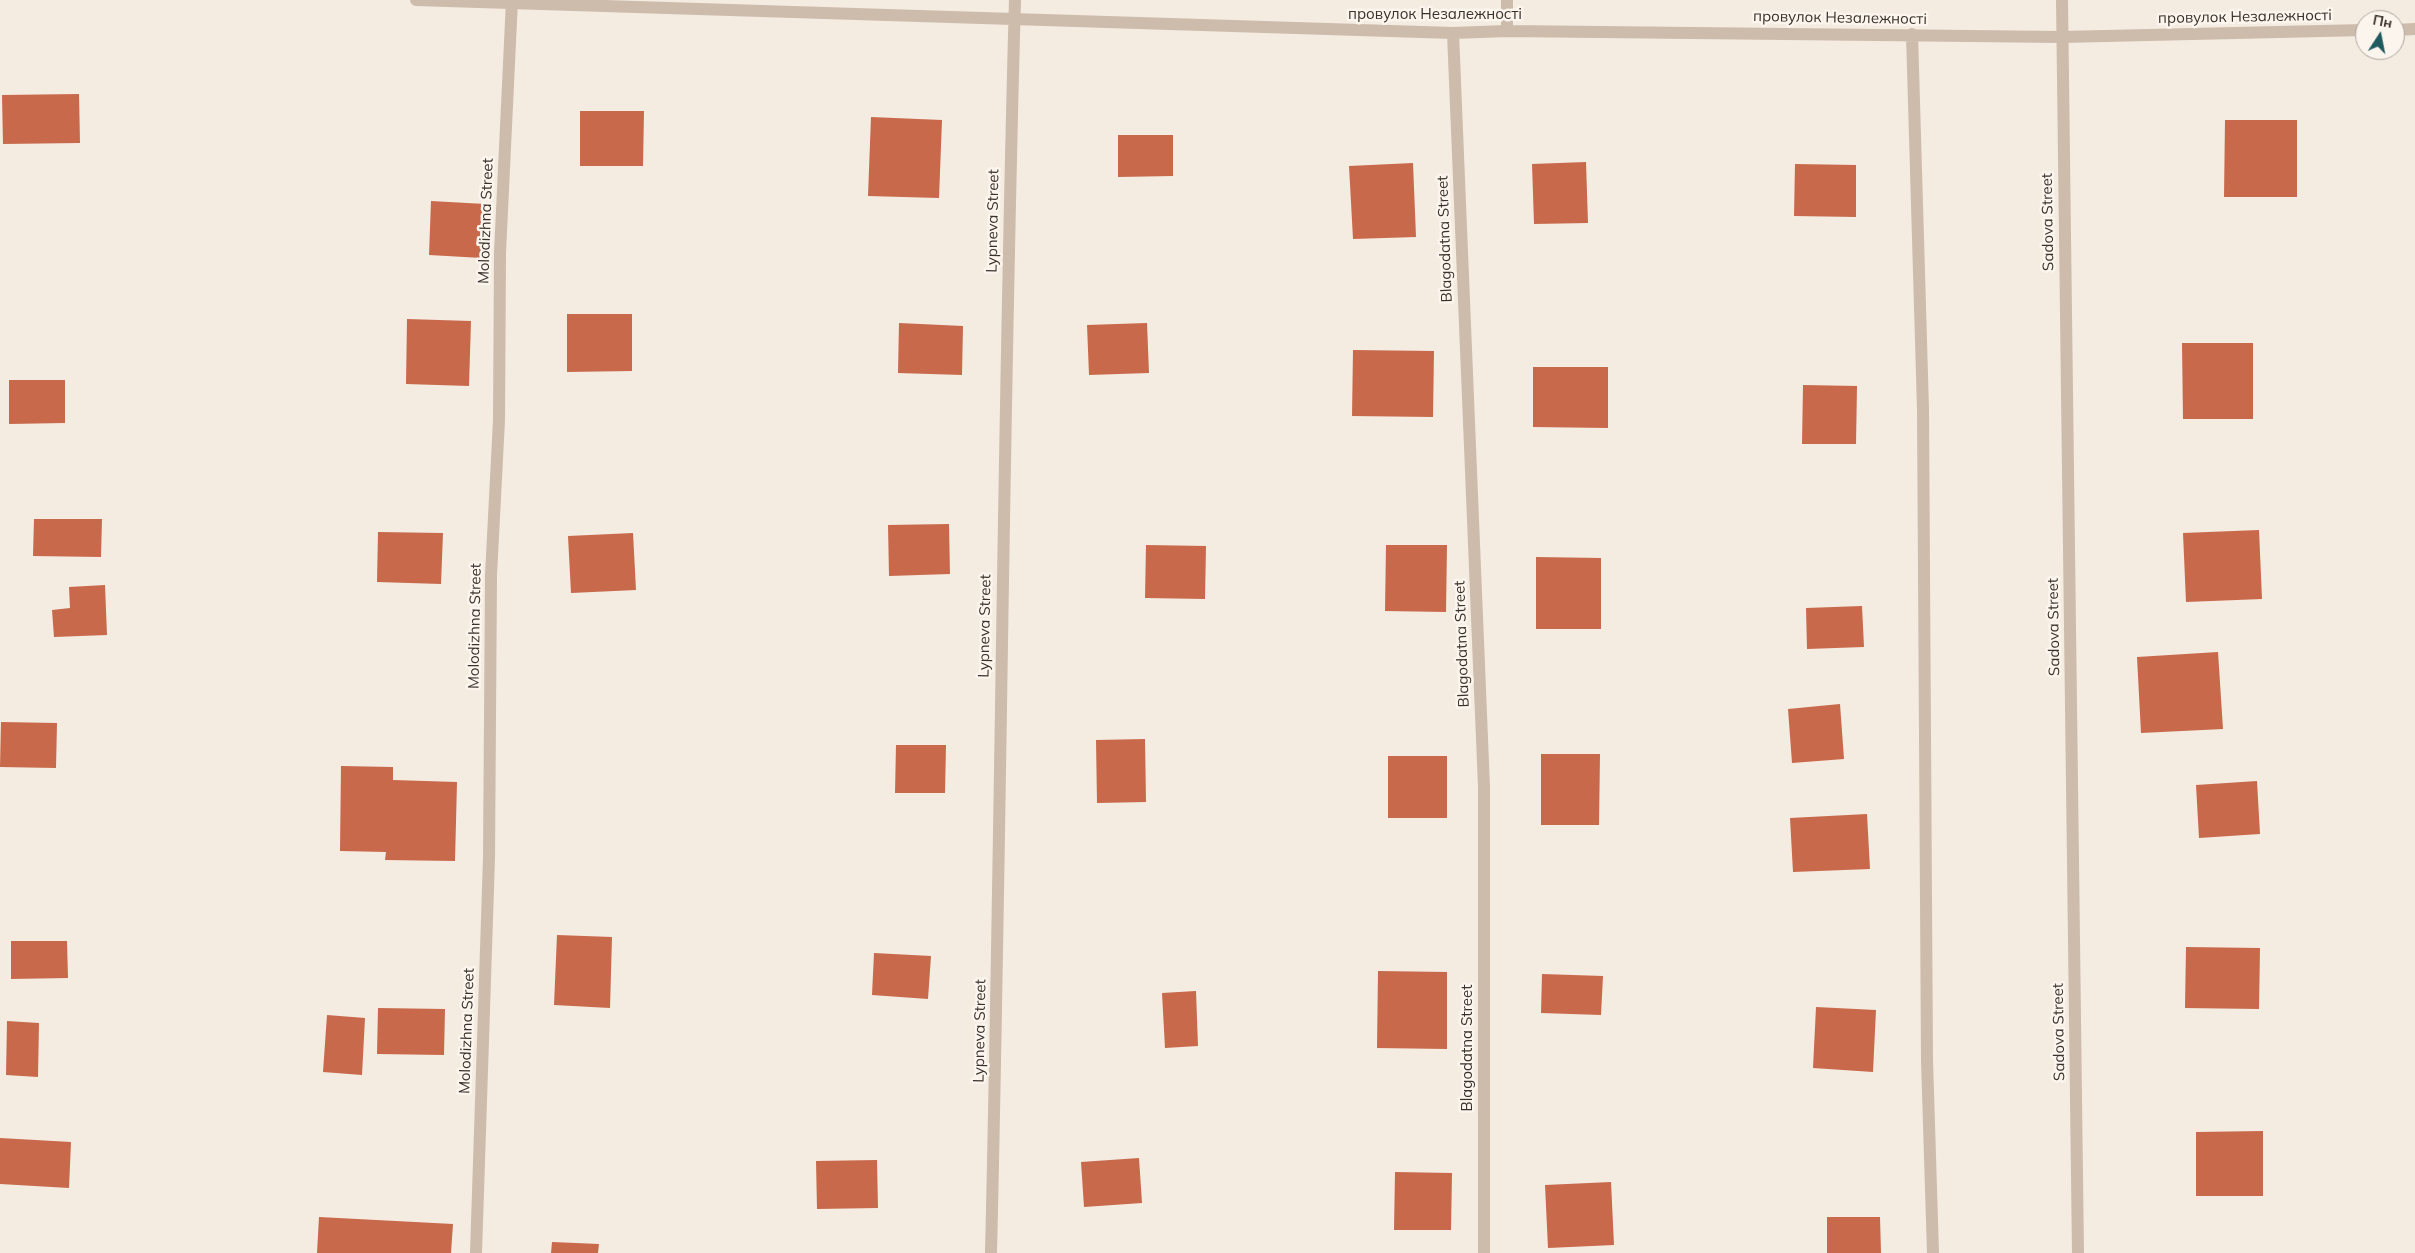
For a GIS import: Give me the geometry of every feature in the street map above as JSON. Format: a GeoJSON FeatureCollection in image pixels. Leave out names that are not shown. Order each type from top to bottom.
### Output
{"type":"FeatureCollection","features":[{"type":"Feature","properties":{"kind":"street","name":"провулок Незалежності"},"geometry":{"type":"LineString","coordinates":[[416,0],[1453,33],[1507,31],[2062,37],[2355,30]]}},
{"type":"Feature","properties":{"kind":"street","name":"Lypneva Street"},"geometry":{"type":"LineString","coordinates":[[991,1253],[996,1033],[1002,525],[1015,0]]}},
{"type":"Feature","properties":{"kind":"street"},"geometry":{"type":"LineString","coordinates":[[1507,0],[1507,31]]}},
{"type":"Feature","properties":{"kind":"street","name":"Sadova Street"},"geometry":{"type":"LineString","coordinates":[[2062,0],[2078,1253]]}},
{"type":"Feature","properties":{"kind":"street","name":"Molodizhna Street"},"geometry":{"type":"LineString","coordinates":[[476,1253],[489,858],[491,575],[499,420],[500,253],[511,2]]}},
{"type":"Feature","properties":{"kind":"street","name":"Blagodatna Street"},"geometry":{"type":"LineString","coordinates":[[1453,33],[1484,787],[1484,1253]]}},
{"type":"Feature","properties":{"kind":"street"},"geometry":{"type":"LineString","coordinates":[[1912,34],[1923,409],[1927,1050],[1933,1253]]}},
{"type":"Feature","properties":{"kind":"building"},"geometry":{"type":"Polygon","coordinates":[[[79,94],[80,143],[3,144],[2,95],[79,94]]]}},
{"type":"Feature","properties":{"kind":"building"},"geometry":{"type":"Polygon","coordinates":[[[580,111],[644,111],[643,166],[580,166],[580,111]]]}},
{"type":"Feature","properties":{"kind":"building"},"geometry":{"type":"Polygon","coordinates":[[[871,117],[942,120],[939,198],[868,196],[871,117]]]}},
{"type":"Feature","properties":{"kind":"building"},"geometry":{"type":"Polygon","coordinates":[[[2225,120],[2297,120],[2297,197],[2224,197],[2225,120]]]}},
{"type":"Feature","properties":{"kind":"building"},"geometry":{"type":"Polygon","coordinates":[[[1118,135],[1173,135],[1173,176],[1118,177],[1118,135]]]}},
{"type":"Feature","properties":{"kind":"building"},"geometry":{"type":"Polygon","coordinates":[[[1586,162],[1588,223],[1534,224],[1532,164],[1586,162]]]}},
{"type":"Feature","properties":{"kind":"building"},"geometry":{"type":"Polygon","coordinates":[[[1413,163],[1416,237],[1353,239],[1349,166],[1413,163]]]}},
{"type":"Feature","properties":{"kind":"building"},"geometry":{"type":"Polygon","coordinates":[[[1795,164],[1856,165],[1856,217],[1794,216],[1795,164]]]}},
{"type":"Feature","properties":{"kind":"building"},"geometry":{"type":"Polygon","coordinates":[[[431,201],[485,204],[482,258],[429,255],[431,201]]]}},
{"type":"Feature","properties":{"kind":"building"},"geometry":{"type":"Polygon","coordinates":[[[567,314],[632,314],[632,371],[567,372],[567,314]]]}},
{"type":"Feature","properties":{"kind":"building"},"geometry":{"type":"Polygon","coordinates":[[[407,319],[471,321],[469,386],[406,384],[407,319]]]}},
{"type":"Feature","properties":{"kind":"building"},"geometry":{"type":"Polygon","coordinates":[[[899,323],[963,326],[962,375],[898,373],[899,323]]]}},
{"type":"Feature","properties":{"kind":"building"},"geometry":{"type":"Polygon","coordinates":[[[1147,323],[1149,373],[1089,375],[1087,325],[1147,323]]]}},
{"type":"Feature","properties":{"kind":"building"},"geometry":{"type":"Polygon","coordinates":[[[2182,343],[2253,343],[2253,419],[2183,419],[2182,343]]]}},
{"type":"Feature","properties":{"kind":"building"},"geometry":{"type":"Polygon","coordinates":[[[1353,350],[1434,351],[1433,417],[1352,416],[1353,350]]]}},
{"type":"Feature","properties":{"kind":"building"},"geometry":{"type":"Polygon","coordinates":[[[1533,367],[1608,367],[1608,428],[1533,427],[1533,367]]]}},
{"type":"Feature","properties":{"kind":"building"},"geometry":{"type":"Polygon","coordinates":[[[9,380],[65,380],[65,423],[9,424],[9,380]]]}},
{"type":"Feature","properties":{"kind":"building"},"geometry":{"type":"Polygon","coordinates":[[[1803,385],[1857,386],[1856,444],[1802,444],[1803,385]]]}},
{"type":"Feature","properties":{"kind":"building"},"geometry":{"type":"Polygon","coordinates":[[[34,519],[102,519],[101,557],[33,556],[34,519]]]}},
{"type":"Feature","properties":{"kind":"building"},"geometry":{"type":"Polygon","coordinates":[[[949,524],[950,574],[889,576],[888,525],[949,524]]]}},
{"type":"Feature","properties":{"kind":"building"},"geometry":{"type":"Polygon","coordinates":[[[2259,530],[2262,599],[2186,602],[2183,533],[2259,530]]]}},
{"type":"Feature","properties":{"kind":"building"},"geometry":{"type":"Polygon","coordinates":[[[378,532],[443,533],[441,584],[377,582],[378,532]]]}},
{"type":"Feature","properties":{"kind":"building"},"geometry":{"type":"Polygon","coordinates":[[[633,533],[636,590],[571,593],[568,536],[633,533]]]}},
{"type":"Feature","properties":{"kind":"building"},"geometry":{"type":"Polygon","coordinates":[[[1146,545],[1206,546],[1205,599],[1145,598],[1146,545]]]}},
{"type":"Feature","properties":{"kind":"building"},"geometry":{"type":"Polygon","coordinates":[[[1386,545],[1447,545],[1446,612],[1385,611],[1386,545]]]}},
{"type":"Feature","properties":{"kind":"building"},"geometry":{"type":"Polygon","coordinates":[[[1536,557],[1601,558],[1601,629],[1536,629],[1536,557]]]}},
{"type":"Feature","properties":{"kind":"building"},"geometry":{"type":"Polygon","coordinates":[[[105,585],[107,635],[54,637],[52,610],[70,608],[69,587],[105,585]]]}},
{"type":"Feature","properties":{"kind":"building"},"geometry":{"type":"Polygon","coordinates":[[[1862,606],[1864,647],[1807,649],[1806,608],[1862,606]]]}},
{"type":"Feature","properties":{"kind":"building"},"geometry":{"type":"Polygon","coordinates":[[[2218,652],[2223,729],[2141,733],[2137,657],[2218,652]]]}},
{"type":"Feature","properties":{"kind":"building"},"geometry":{"type":"Polygon","coordinates":[[[1840,704],[1844,759],[1792,763],[1788,709],[1840,704]]]}},
{"type":"Feature","properties":{"kind":"building"},"geometry":{"type":"Polygon","coordinates":[[[1,722],[57,723],[56,768],[0,767],[1,722]]]}},
{"type":"Feature","properties":{"kind":"building"},"geometry":{"type":"Polygon","coordinates":[[[1145,739],[1146,802],[1097,803],[1096,740],[1145,739]]]}},
{"type":"Feature","properties":{"kind":"building"},"geometry":{"type":"Polygon","coordinates":[[[896,745],[946,745],[945,793],[895,793],[896,745]]]}},
{"type":"Feature","properties":{"kind":"building"},"geometry":{"type":"Polygon","coordinates":[[[1541,754],[1600,754],[1599,825],[1541,825],[1541,754]]]}},
{"type":"Feature","properties":{"kind":"building"},"geometry":{"type":"Polygon","coordinates":[[[1388,756],[1447,756],[1447,818],[1388,818],[1388,756]]]}},
{"type":"Feature","properties":{"kind":"building"},"geometry":{"type":"Polygon","coordinates":[[[341,766],[393,767],[393,780],[457,782],[455,861],[385,860],[386,852],[340,851],[341,766]]]}},
{"type":"Feature","properties":{"kind":"building"},"geometry":{"type":"Polygon","coordinates":[[[2257,781],[2260,834],[2199,838],[2196,785],[2257,781]]]}},
{"type":"Feature","properties":{"kind":"building"},"geometry":{"type":"Polygon","coordinates":[[[1867,814],[1870,869],[1793,872],[1790,818],[1867,814]]]}},
{"type":"Feature","properties":{"kind":"building"},"geometry":{"type":"Polygon","coordinates":[[[557,935],[612,937],[610,1008],[554,1005],[557,935]]]}},
{"type":"Feature","properties":{"kind":"building"},"geometry":{"type":"Polygon","coordinates":[[[11,941],[67,941],[68,978],[11,979],[11,941]]]}},
{"type":"Feature","properties":{"kind":"building"},"geometry":{"type":"Polygon","coordinates":[[[2186,947],[2260,948],[2259,1009],[2185,1008],[2186,947]]]}},
{"type":"Feature","properties":{"kind":"building"},"geometry":{"type":"Polygon","coordinates":[[[874,953],[931,956],[928,999],[872,995],[874,953]]]}},
{"type":"Feature","properties":{"kind":"building"},"geometry":{"type":"Polygon","coordinates":[[[1378,971],[1447,972],[1447,1049],[1377,1048],[1378,971]]]}},
{"type":"Feature","properties":{"kind":"building"},"geometry":{"type":"Polygon","coordinates":[[[1542,974],[1603,976],[1601,1015],[1541,1013],[1542,974]]]}},
{"type":"Feature","properties":{"kind":"building"},"geometry":{"type":"Polygon","coordinates":[[[1196,991],[1198,1046],[1165,1048],[1162,993],[1196,991]]]}},
{"type":"Feature","properties":{"kind":"building"},"geometry":{"type":"Polygon","coordinates":[[[1816,1007],[1876,1010],[1873,1072],[1813,1068],[1816,1007]]]}},
{"type":"Feature","properties":{"kind":"building"},"geometry":{"type":"Polygon","coordinates":[[[378,1008],[445,1009],[444,1055],[377,1054],[378,1008]]]}},
{"type":"Feature","properties":{"kind":"building"},"geometry":{"type":"Polygon","coordinates":[[[327,1015],[365,1018],[362,1075],[323,1072],[327,1015]]]}},
{"type":"Feature","properties":{"kind":"building"},"geometry":{"type":"Polygon","coordinates":[[[7,1021],[39,1023],[38,1077],[6,1075],[7,1021]]]}},
{"type":"Feature","properties":{"kind":"building"},"geometry":{"type":"Polygon","coordinates":[[[2263,1131],[2263,1196],[2196,1196],[2196,1132],[2263,1131]]]}},
{"type":"Feature","properties":{"kind":"building"},"geometry":{"type":"Polygon","coordinates":[[[0,1138],[71,1142],[69,1188],[0,1184],[0,1138]]]}},
{"type":"Feature","properties":{"kind":"building"},"geometry":{"type":"Polygon","coordinates":[[[1139,1158],[1142,1203],[1084,1207],[1081,1162],[1139,1158]]]}},
{"type":"Feature","properties":{"kind":"building"},"geometry":{"type":"Polygon","coordinates":[[[877,1160],[878,1208],[817,1209],[816,1161],[877,1160]]]}},
{"type":"Feature","properties":{"kind":"building"},"geometry":{"type":"Polygon","coordinates":[[[1395,1172],[1452,1173],[1451,1230],[1394,1230],[1395,1172]]]}},
{"type":"Feature","properties":{"kind":"building"},"geometry":{"type":"Polygon","coordinates":[[[1611,1182],[1614,1245],[1548,1248],[1545,1185],[1611,1182]]]}},
{"type":"Feature","properties":{"kind":"building"},"geometry":{"type":"Polygon","coordinates":[[[319,1217],[453,1224],[451,1253],[317,1253],[319,1217]]]}},
{"type":"Feature","properties":{"kind":"building"},"geometry":{"type":"Polygon","coordinates":[[[1827,1217],[1880,1217],[1881,1253],[1827,1253],[1827,1217]]]}},
{"type":"Feature","properties":{"kind":"building"},"geometry":{"type":"Polygon","coordinates":[[[552,1242],[599,1244],[598,1253],[551,1253],[552,1242]]]}}]}
